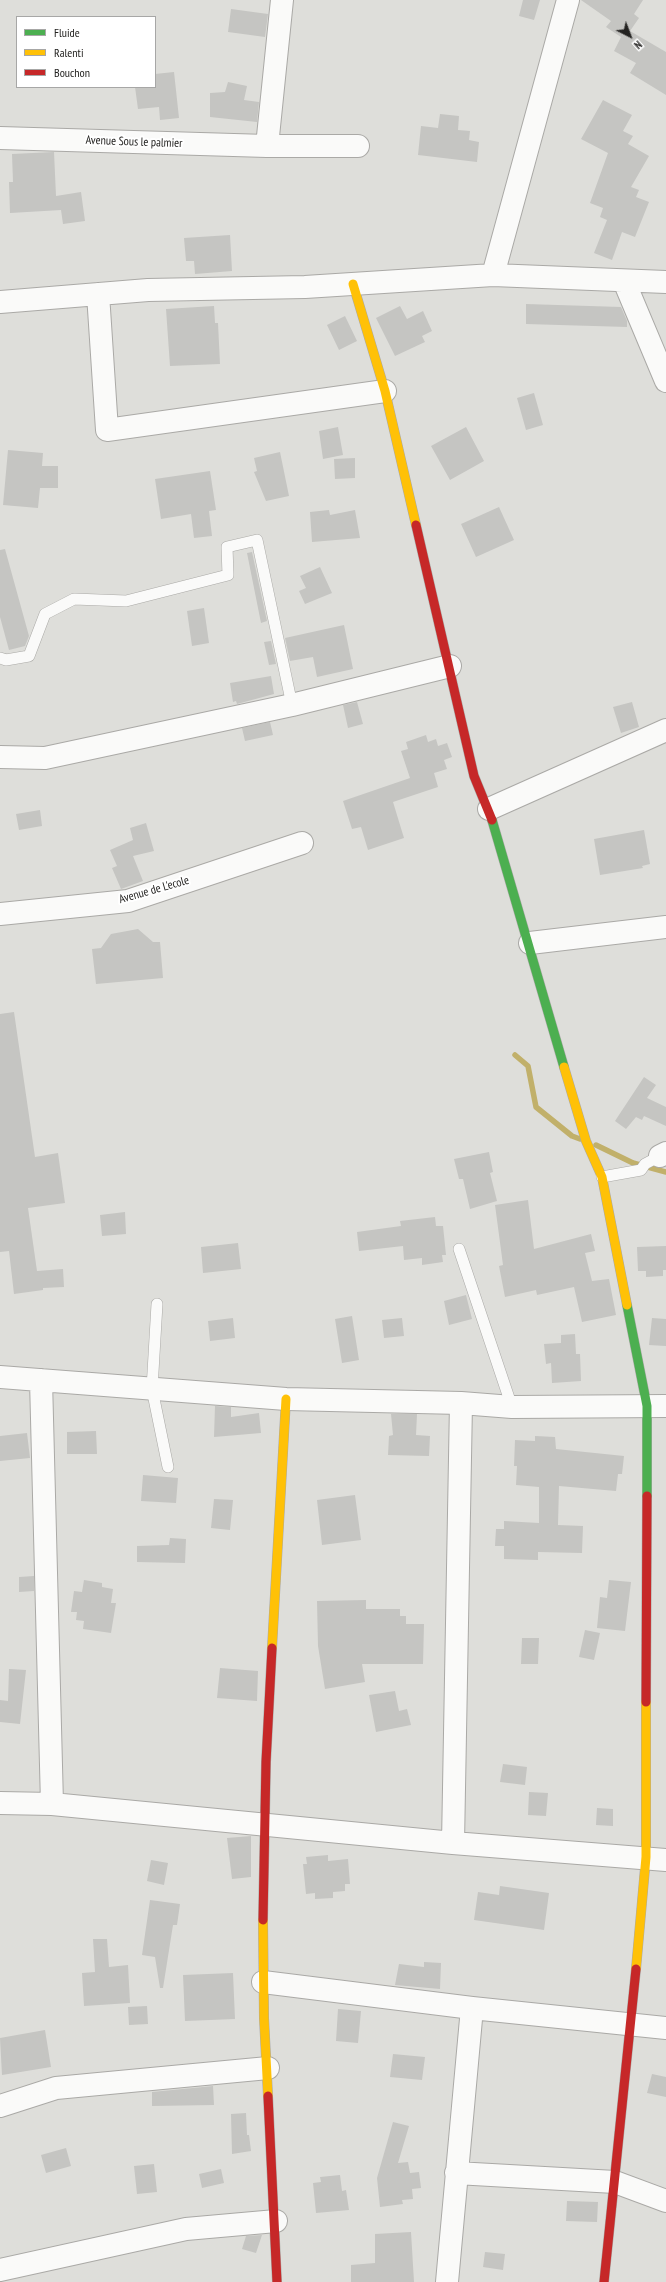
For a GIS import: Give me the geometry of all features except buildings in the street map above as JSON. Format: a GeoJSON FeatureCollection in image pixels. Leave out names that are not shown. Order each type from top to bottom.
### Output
{"type":"FeatureCollection","features":[{"type":"Feature","properties":{"kind":"street"},"geometry":{"type":"LineString","coordinates":[[268,146],[282,0]]}},
{"type":"Feature","properties":{"kind":"street"},"geometry":{"type":"LineString","coordinates":[[493,275],[568,0]]}},
{"type":"Feature","properties":{"kind":"street","name":"Avenue Sous le palmier"},"geometry":{"type":"LineString","coordinates":[[0,138],[268,146],[358,146]]}},
{"type":"Feature","properties":{"kind":"street"},"geometry":{"type":"LineString","coordinates":[[0,302],[148,290],[305,287],[493,275],[572,276],[624,281],[666,282]]}},
{"type":"Feature","properties":{"kind":"street"},"geometry":{"type":"LineString","coordinates":[[624,281],[666,381]]}},
{"type":"Feature","properties":{"kind":"street"},"geometry":{"type":"LineString","coordinates":[[354,284],[385,391],[450,666],[474,776],[489,809],[530,944],[586,1141],[602,1177],[656,1406],[656,1859],[631,2024],[604,2282]]}},
{"type":"Feature","properties":{"kind":"street"},"geometry":{"type":"LineString","coordinates":[[98,294],[107,430],[385,391]]}},
{"type":"Feature","properties":{"kind":"street"},"geometry":{"type":"LineString","coordinates":[[0,758],[45,758],[292,705],[450,666]]}},
{"type":"Feature","properties":{"kind":"street"},"geometry":{"type":"LineString","coordinates":[[489,809],[666,730]]}},
{"type":"Feature","properties":{"kind":"street","name":"Avenue de L'ecole"},"geometry":{"type":"LineString","coordinates":[[0,914],[128,901],[302,843]]}},
{"type":"Feature","properties":{"kind":"street"},"geometry":{"type":"LineString","coordinates":[[530,944],[666,927]]}},
{"type":"Feature","properties":{"kind":"street"},"geometry":{"type":"LineString","coordinates":[[0,1377],[286,1399],[460,1403],[512,1407],[656,1406]]}},
{"type":"Feature","properties":{"kind":"street"},"geometry":{"type":"LineString","coordinates":[[41,1380],[52,1804]]}},
{"type":"Feature","properties":{"kind":"street"},"geometry":{"type":"LineString","coordinates":[[276,2282],[276,2221],[263,1982],[264,1825],[286,1399]]}},
{"type":"Feature","properties":{"kind":"street"},"geometry":{"type":"LineString","coordinates":[[454,1842],[460,1403]]}},
{"type":"Feature","properties":{"kind":"street"},"geometry":{"type":"LineString","coordinates":[[0,1803],[52,1804],[264,1825],[656,1859]]}},
{"type":"Feature","properties":{"kind":"street"},"geometry":{"type":"LineString","coordinates":[[263,1982],[472,2008],[666,2028]]}},
{"type":"Feature","properties":{"kind":"street"},"geometry":{"type":"LineString","coordinates":[[447,2282],[472,2008]]}},
{"type":"Feature","properties":{"kind":"street"},"geometry":{"type":"LineString","coordinates":[[0,2106],[56,2088],[268,2068]]}},
{"type":"Feature","properties":{"kind":"street"},"geometry":{"type":"LineString","coordinates":[[456,2174],[615,2182],[666,2201]]}},
{"type":"Feature","properties":{"kind":"street"},"geometry":{"type":"LineString","coordinates":[[0,2270],[186,2229],[276,2221]]}},
{"type":"Feature","properties":{"kind":"lane"},"geometry":{"type":"LineString","coordinates":[[0,658],[6,660],[29,656],[45,614],[74,599],[126,601],[228,575],[227,547],[258,540],[292,705]]}},
{"type":"Feature","properties":{"kind":"lane"},"geometry":{"type":"LineString","coordinates":[[602,1177],[653,1160]]}},
{"type":"Feature","properties":{"kind":"lane"},"geometry":{"type":"LineString","coordinates":[[459,1248],[512,1407]]}},
{"type":"Feature","properties":{"kind":"lane"},"geometry":{"type":"LineString","coordinates":[[156,1304],[152,1389],[168,1468]]}},
{"type":"Feature","properties":{"kind":"waterway"},"geometry":{"type":"LineString","coordinates":[[515,1055],[528,1066],[536,1107],[572,1136],[580,1139]]}},
{"type":"Feature","properties":{"kind":"waterway"},"geometry":{"type":"LineString","coordinates":[[596,1145],[633,1163],[666,1172]]}},
{"type":"Feature","properties":{"kind":"traffic: fast"},"geometry":{"type":"LineString","coordinates":[[492,820],[564,1067]]}},
{"type":"Feature","properties":{"kind":"traffic: fast"},"geometry":{"type":"LineString","coordinates":[[627,1305],[647,1406],[647,1496]]}},
{"type":"Feature","properties":{"kind":"traffic: slow"},"geometry":{"type":"LineString","coordinates":[[353,284],[385,391],[416,525]]}},
{"type":"Feature","properties":{"kind":"traffic: slow"},"geometry":{"type":"LineString","coordinates":[[564,1067],[586,1141],[602,1177],[627,1305]]}},
{"type":"Feature","properties":{"kind":"traffic: slow"},"geometry":{"type":"LineString","coordinates":[[272,1648],[286,1399]]}},
{"type":"Feature","properties":{"kind":"traffic: slow"},"geometry":{"type":"LineString","coordinates":[[636,1969],[646,1857],[646,1702]]}},
{"type":"Feature","properties":{"kind":"traffic: slow"},"geometry":{"type":"LineString","coordinates":[[263,1920],[264,2018],[268,2096]]}},
{"type":"Feature","properties":{"kind":"traffic: jam"},"geometry":{"type":"LineString","coordinates":[[416,525],[474,776],[492,820]]}},
{"type":"Feature","properties":{"kind":"traffic: jam"},"geometry":{"type":"LineString","coordinates":[[646,1702],[647,1496]]}},
{"type":"Feature","properties":{"kind":"traffic: jam"},"geometry":{"type":"LineString","coordinates":[[263,1920],[266,1762],[272,1648]]}},
{"type":"Feature","properties":{"kind":"traffic: jam"},"geometry":{"type":"LineString","coordinates":[[604,2282],[636,1969]]}},
{"type":"Feature","properties":{"kind":"traffic: jam"},"geometry":{"type":"LineString","coordinates":[[268,2096],[277,2282]]}}]}
